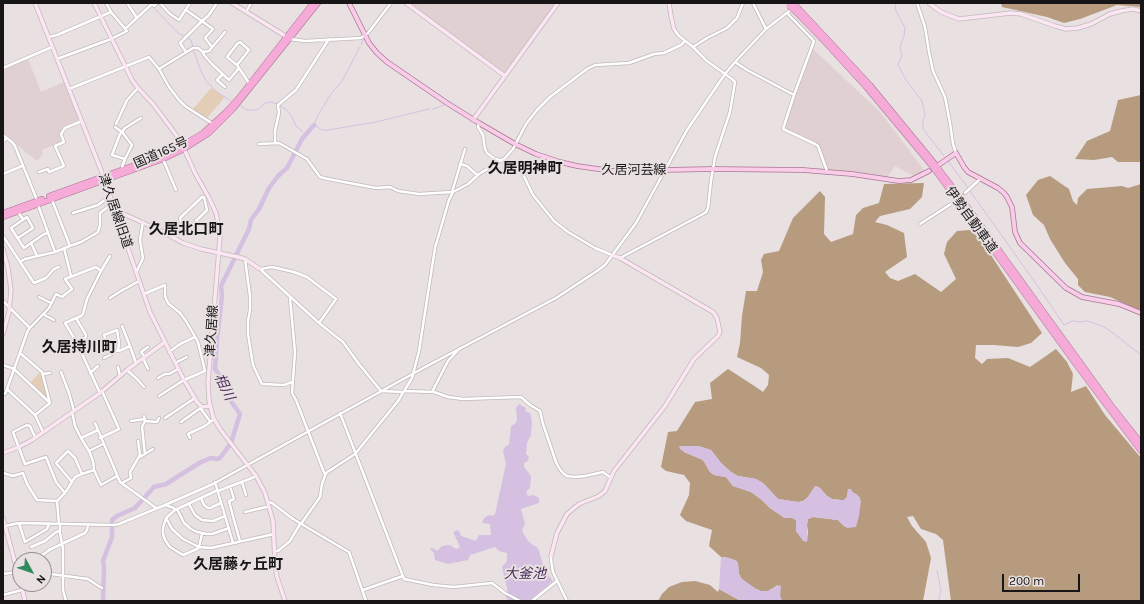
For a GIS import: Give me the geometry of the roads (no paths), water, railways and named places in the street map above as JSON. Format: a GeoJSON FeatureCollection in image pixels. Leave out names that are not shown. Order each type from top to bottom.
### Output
{"type":"FeatureCollection","features":[{"type":"Feature","properties":{"kind":"highway","name":"国道165号"},"geometry":{"type":"LineString","coordinates":[[3,218],[37,203],[104,178],[164,159],[209,133],[233,110],[313,3]]}},
{"type":"Feature","properties":{"kind":"highway","name":"国道165号"},"geometry":{"type":"LineString","coordinates":[[3,213],[52,199],[184,147],[213,124],[238,99],[318,3]]}},
{"type":"Feature","properties":{"kind":"highway","name":"伊勢自動車道"},"geometry":{"type":"LineString","coordinates":[[790,4],[870,84],[935,164],[1111,405],[1141,443]]}},
{"type":"Feature","properties":{"kind":"highway","name":"伊勢自動車道"},"geometry":{"type":"LineString","coordinates":[[798,11],[867,88],[932,166],[1074,363],[1141,451]]}},
{"type":"Feature","properties":{"kind":"main road","name":"久居河芸線"},"geometry":{"type":"LineString","coordinates":[[348,3],[365,36],[374,49],[387,62],[473,120],[515,144],[549,158],[596,170],[624,172],[713,168],[827,171],[899,182],[911,180],[929,171]]}},
{"type":"Feature","properties":{"kind":"main road"},"geometry":{"type":"LineString","coordinates":[[940,164],[956,153],[968,172],[998,188],[1006,195],[1012,207],[1015,232],[1020,243],[1066,288],[1082,297],[1119,304],[1141,313]]}},
{"type":"Feature","properties":{"kind":"street","name":"津久居線旧道"},"geometry":{"type":"LineString","coordinates":[[35,3],[104,178],[150,312],[178,369],[202,408]]}},
{"type":"Feature","properties":{"kind":"street","name":"津久居線"},"geometry":{"type":"LineString","coordinates":[[94,3],[132,80],[153,104],[184,147],[195,173],[216,213],[220,231],[207,371],[210,406],[214,419],[229,442],[256,476],[270,507],[273,521],[277,577],[285,601]]}},
{"type":"Feature","properties":{"kind":"street"},"geometry":{"type":"LineString","coordinates":[[106,3],[111,12],[125,29]]}},
{"type":"Feature","properties":{"kind":"street"},"geometry":{"type":"LineString","coordinates":[[126,3],[137,18]]}},
{"type":"Feature","properties":{"kind":"street"},"geometry":{"type":"LineString","coordinates":[[57,59],[112,39],[127,31],[125,29],[152,3],[154,6],[159,3],[170,14],[179,20],[190,3]]}},
{"type":"Feature","properties":{"kind":"street"},"geometry":{"type":"LineString","coordinates":[[163,7],[166,3]]}},
{"type":"Feature","properties":{"kind":"street"},"geometry":{"type":"LineString","coordinates":[[186,52],[180,43],[208,16],[217,3]]}},
{"type":"Feature","properties":{"kind":"street"},"geometry":{"type":"LineString","coordinates":[[232,3],[288,38],[305,41],[361,38],[368,33],[391,3]]}},
{"type":"Feature","properties":{"kind":"street"},"geometry":{"type":"LineString","coordinates":[[246,12],[251,3]]}},
{"type":"Feature","properties":{"kind":"street"},"geometry":{"type":"LineString","coordinates":[[406,3],[505,76]]}},
{"type":"Feature","properties":{"kind":"street"},"geometry":{"type":"LineString","coordinates":[[473,120],[558,3]]}},
{"type":"Feature","properties":{"kind":"street"},"geometry":{"type":"LineString","coordinates":[[620,258],[706,212],[708,208],[713,168],[717,151],[730,112],[735,84],[734,80],[707,61],[693,47],[678,36],[674,29],[669,3]]}},
{"type":"Feature","properties":{"kind":"street"},"geometry":{"type":"LineString","coordinates":[[693,47],[727,28],[737,18],[743,3]]}},
{"type":"Feature","properties":{"kind":"street"},"geometry":{"type":"LineString","coordinates":[[753,3],[766,29]]}},
{"type":"Feature","properties":{"kind":"street"},"geometry":{"type":"LineString","coordinates":[[5,528],[19,523],[114,525],[165,505],[215,482],[413,373],[556,298],[597,271],[605,264],[636,223],[687,130],[725,74],[766,29],[800,3]]}},
{"type":"Feature","properties":{"kind":"street"},"geometry":{"type":"LineString","coordinates":[[918,3],[925,27],[933,71],[945,97],[953,144],[956,153]]}},
{"type":"Feature","properties":{"kind":"street"},"geometry":{"type":"LineString","coordinates":[[929,3],[941,12],[959,19],[1011,13],[1022,14],[1055,26],[1066,28],[1078,28],[1091,24],[1110,14],[1121,11],[1133,9],[1141,11]]}},
{"type":"Feature","properties":{"kind":"street"},"geometry":{"type":"LineString","coordinates":[[186,10],[213,29],[205,38],[212,47]]}},
{"type":"Feature","properties":{"kind":"street"},"geometry":{"type":"LineString","coordinates":[[48,37],[57,35],[111,12]]}},
{"type":"Feature","properties":{"kind":"street"},"geometry":{"type":"LineString","coordinates":[[787,13],[814,41],[783,129],[818,146],[827,171]]}},
{"type":"Feature","properties":{"kind":"street"},"geometry":{"type":"LineString","coordinates":[[203,52],[209,52],[225,32]]}},
{"type":"Feature","properties":{"kind":"street"},"geometry":{"type":"LineString","coordinates":[[275,143],[275,131],[279,113],[278,105],[296,90],[328,39]]}},
{"type":"Feature","properties":{"kind":"street"},"geometry":{"type":"LineString","coordinates":[[259,144],[279,144],[307,159],[320,177],[328,179],[376,188],[390,187],[419,194],[452,192],[468,184],[478,175],[502,160],[513,149],[526,124],[550,96],[587,69],[595,65],[629,63],[654,54],[664,53],[681,45],[685,41]]}},
{"type":"Feature","properties":{"kind":"street"},"geometry":{"type":"LineString","coordinates":[[159,69],[196,47],[203,52],[222,75],[229,80],[238,67],[249,50],[240,42],[227,57],[238,67],[250,83]]}},
{"type":"Feature","properties":{"kind":"street"},"geometry":{"type":"LineString","coordinates":[[3,68],[52,47]]}},
{"type":"Feature","properties":{"kind":"street"},"geometry":{"type":"LineString","coordinates":[[68,89],[149,57],[159,69],[169,87],[179,100],[185,106],[213,124]]}},
{"type":"Feature","properties":{"kind":"street"},"geometry":{"type":"LineString","coordinates":[[735,62],[794,95]]}},
{"type":"Feature","properties":{"kind":"street"},"geometry":{"type":"LineString","coordinates":[[222,75],[217,80],[224,87]]}},
{"type":"Feature","properties":{"kind":"street"},"geometry":{"type":"LineString","coordinates":[[123,170],[122,167],[132,145],[116,125],[126,101],[138,88]]}},
{"type":"Feature","properties":{"kind":"street"},"geometry":{"type":"LineString","coordinates":[[126,159],[112,155],[120,134],[125,128],[141,118]]}},
{"type":"Feature","properties":{"kind":"street"},"geometry":{"type":"LineString","coordinates":[[39,172],[48,169],[49,172],[64,166],[56,146],[64,142],[61,134],[65,128],[82,121]]}},
{"type":"Feature","properties":{"kind":"street"},"geometry":{"type":"LineString","coordinates":[[479,123],[478,126],[483,135],[486,151],[493,158],[515,163],[519,166],[533,195],[560,226],[595,248],[620,258],[713,312],[717,318],[720,332],[718,336],[694,359],[665,406],[619,465],[606,489],[601,494],[579,504],[567,514],[557,532],[551,556],[552,567],[567,601]]}},
{"type":"Feature","properties":{"kind":"street"},"geometry":{"type":"LineString","coordinates":[[3,135],[15,146],[55,252]]}},
{"type":"Feature","properties":{"kind":"street"},"geometry":{"type":"LineString","coordinates":[[3,141],[7,138]]}},
{"type":"Feature","properties":{"kind":"street"},"geometry":{"type":"LineString","coordinates":[[274,551],[278,551],[290,541],[320,497],[325,475],[356,454],[398,401],[412,378],[419,351],[435,248],[465,148]]}},
{"type":"Feature","properties":{"kind":"street"},"geometry":{"type":"LineString","coordinates":[[164,159],[176,190]]}},
{"type":"Feature","properties":{"kind":"street"},"geometry":{"type":"LineString","coordinates":[[460,164],[467,166],[478,175]]}},
{"type":"Feature","properties":{"kind":"street"},"geometry":{"type":"LineString","coordinates":[[3,174],[22,166]]}},
{"type":"Feature","properties":{"kind":"street"},"geometry":{"type":"LineString","coordinates":[[965,193],[980,179]]}},
{"type":"Feature","properties":{"kind":"street"},"geometry":{"type":"LineString","coordinates":[[73,213],[97,205],[110,196]]}},
{"type":"Feature","properties":{"kind":"street"},"geometry":{"type":"LineString","coordinates":[[169,236],[172,228],[182,226],[186,229],[189,228],[208,210],[204,197],[202,197],[180,218],[182,226]]}},
{"type":"Feature","properties":{"kind":"street"},"geometry":{"type":"LineString","coordinates":[[52,199],[70,246]]}},
{"type":"Feature","properties":{"kind":"street"},"geometry":{"type":"LineString","coordinates":[[20,262],[24,259],[55,252],[81,242],[97,233],[100,225],[100,213],[112,204]]}},
{"type":"Feature","properties":{"kind":"street"},"geometry":{"type":"LineString","coordinates":[[920,224],[952,204]]}},
{"type":"Feature","properties":{"kind":"street"},"geometry":{"type":"LineString","coordinates":[[20,211],[23,219]]}},
{"type":"Feature","properties":{"kind":"street"},"geometry":{"type":"LineString","coordinates":[[116,214],[122,214],[142,222],[183,243],[219,254],[238,257],[250,262],[260,269],[319,324],[344,343],[381,391],[432,392],[448,397],[464,399],[522,398],[541,413],[546,436],[560,470],[570,477],[584,476],[601,472],[611,478]]}},
{"type":"Feature","properties":{"kind":"street"},"geometry":{"type":"LineString","coordinates":[[18,238],[33,228],[27,217],[11,228],[24,248],[44,234],[48,233]]}},
{"type":"Feature","properties":{"kind":"street"},"geometry":{"type":"LineString","coordinates":[[136,273],[144,258],[140,240],[142,222]]}},
{"type":"Feature","properties":{"kind":"street"},"geometry":{"type":"LineString","coordinates":[[3,236],[34,283],[46,278],[54,269],[60,267]]}},
{"type":"Feature","properties":{"kind":"street"},"geometry":{"type":"LineString","coordinates":[[31,243],[36,256]]}},
{"type":"Feature","properties":{"kind":"street"},"geometry":{"type":"LineString","coordinates":[[64,248],[71,276]]}},
{"type":"Feature","properties":{"kind":"street"},"geometry":{"type":"LineString","coordinates":[[3,249],[7,261],[11,299],[3,332]]}},
{"type":"Feature","properties":{"kind":"street"},"geometry":{"type":"LineString","coordinates":[[100,438],[119,429],[90,373],[77,343],[65,323],[83,314],[87,299],[110,256]]}},
{"type":"Feature","properties":{"kind":"street"},"geometry":{"type":"LineString","coordinates":[[245,259],[250,296],[248,334],[253,365],[262,384],[284,385],[292,382]]}},
{"type":"Feature","properties":{"kind":"street"},"geometry":{"type":"LineString","coordinates":[[5,394],[28,330],[50,308],[56,294],[62,297],[72,289],[65,279],[96,267],[101,272]]}},
{"type":"Feature","properties":{"kind":"street"},"geometry":{"type":"LineString","coordinates":[[260,269],[272,267],[294,272],[307,277],[336,299],[319,324]]}},
{"type":"Feature","properties":{"kind":"street"},"geometry":{"type":"LineString","coordinates":[[110,298],[139,281]]}},
{"type":"Feature","properties":{"kind":"street"},"geometry":{"type":"LineString","coordinates":[[144,294],[165,285],[165,296],[169,304],[186,320],[200,348],[207,371],[184,380],[159,396]]}},
{"type":"Feature","properties":{"kind":"street"},"geometry":{"type":"LineString","coordinates":[[39,297],[52,304]]}},
{"type":"Feature","properties":{"kind":"street"},"geometry":{"type":"LineString","coordinates":[[290,297],[295,355],[292,395],[296,400],[325,475]]}},
{"type":"Feature","properties":{"kind":"street"},"geometry":{"type":"LineString","coordinates":[[3,301],[30,328]]}},
{"type":"Feature","properties":{"kind":"street"},"geometry":{"type":"LineString","coordinates":[[44,314],[54,320]]}},
{"type":"Feature","properties":{"kind":"street"},"geometry":{"type":"LineString","coordinates":[[76,318],[87,338],[77,343]]}},
{"type":"Feature","properties":{"kind":"street"},"geometry":{"type":"LineString","coordinates":[[122,326],[136,363]]}},
{"type":"Feature","properties":{"kind":"street"},"geometry":{"type":"LineString","coordinates":[[118,351],[119,343],[117,330],[104,335],[109,350],[118,351],[130,346]]}},
{"type":"Feature","properties":{"kind":"street"},"geometry":{"type":"LineString","coordinates":[[169,352],[180,344],[195,337]]}},
{"type":"Feature","properties":{"kind":"street"},"geometry":{"type":"LineString","coordinates":[[3,453],[18,447],[43,432],[101,392],[127,370],[165,342]]}},
{"type":"Feature","properties":{"kind":"street"},"geometry":{"type":"LineString","coordinates":[[82,353],[89,347],[92,348],[98,346]]}},
{"type":"Feature","properties":{"kind":"street"},"geometry":{"type":"LineString","coordinates":[[148,347],[141,352],[148,369]]}},
{"type":"Feature","properties":{"kind":"street"},"geometry":{"type":"LineString","coordinates":[[432,392],[448,361],[460,348]]}},
{"type":"Feature","properties":{"kind":"street"},"geometry":{"type":"LineString","coordinates":[[104,358],[112,354],[113,350]]}},
{"type":"Feature","properties":{"kind":"street"},"geometry":{"type":"LineString","coordinates":[[20,352],[43,374],[50,403]]}},
{"type":"Feature","properties":{"kind":"street"},"geometry":{"type":"LineString","coordinates":[[175,363],[187,357]]}},
{"type":"Feature","properties":{"kind":"street"},"geometry":{"type":"LineString","coordinates":[[3,365],[14,369],[50,403]]}},
{"type":"Feature","properties":{"kind":"street"},"geometry":{"type":"LineString","coordinates":[[90,373],[98,366]]}},
{"type":"Feature","properties":{"kind":"street"},"geometry":{"type":"LineString","coordinates":[[118,367],[120,376]]}},
{"type":"Feature","properties":{"kind":"street"},"geometry":{"type":"LineString","coordinates":[[158,378],[165,374],[170,374],[178,369]]}},
{"type":"Feature","properties":{"kind":"street"},"geometry":{"type":"LineString","coordinates":[[127,370],[144,387]]}},
{"type":"Feature","properties":{"kind":"street"},"geometry":{"type":"LineString","coordinates":[[61,372],[73,411],[75,426],[93,461],[94,470],[101,485],[117,476]]}},
{"type":"Feature","properties":{"kind":"street"},"geometry":{"type":"LineString","coordinates":[[43,374],[50,373]]}},
{"type":"Feature","properties":{"kind":"street"},"geometry":{"type":"LineString","coordinates":[[7,390],[35,415],[43,432]]}},
{"type":"Feature","properties":{"kind":"street"},"geometry":{"type":"LineString","coordinates":[[165,418],[195,398]]}},
{"type":"Feature","properties":{"kind":"street"},"geometry":{"type":"LineString","coordinates":[[35,415],[50,403]]}},
{"type":"Feature","properties":{"kind":"street"},"geometry":{"type":"LineString","coordinates":[[181,422],[202,408],[210,406]]}},
{"type":"Feature","properties":{"kind":"street"},"geometry":{"type":"LineString","coordinates":[[202,408],[209,420]]}},
{"type":"Feature","properties":{"kind":"street"},"geometry":{"type":"LineString","coordinates":[[340,413],[404,579],[433,585],[454,587],[492,583],[506,594],[520,601]]}},
{"type":"Feature","properties":{"kind":"street"},"geometry":{"type":"LineString","coordinates":[[130,421],[145,419],[157,422],[159,418]]}},
{"type":"Feature","properties":{"kind":"street"},"geometry":{"type":"LineString","coordinates":[[145,419],[142,427],[144,434],[145,454]]}},
{"type":"Feature","properties":{"kind":"street"},"geometry":{"type":"LineString","coordinates":[[190,438],[188,434],[205,426],[214,419]]}},
{"type":"Feature","properties":{"kind":"street"},"geometry":{"type":"LineString","coordinates":[[95,423],[100,438],[122,484],[156,508]]}},
{"type":"Feature","properties":{"kind":"street"},"geometry":{"type":"LineString","coordinates":[[34,437],[30,426],[27,425],[13,432],[24,464],[46,457],[56,482],[65,492]]}},
{"type":"Feature","properties":{"kind":"street"},"geometry":{"type":"LineString","coordinates":[[81,438],[98,430]]}},
{"type":"Feature","properties":{"kind":"street"},"geometry":{"type":"LineString","coordinates":[[122,484],[131,478],[130,472],[140,455],[138,442]]}},
{"type":"Feature","properties":{"kind":"street"},"geometry":{"type":"LineString","coordinates":[[89,452],[103,444]]}},
{"type":"Feature","properties":{"kind":"street"},"geometry":{"type":"LineString","coordinates":[[139,457],[153,449]]}},
{"type":"Feature","properties":{"kind":"street"},"geometry":{"type":"LineString","coordinates":[[72,482],[56,463],[68,451],[76,460],[82,474]]}},
{"type":"Feature","properties":{"kind":"street"},"geometry":{"type":"LineString","coordinates":[[66,601],[63,590],[62,544],[57,501],[75,477],[94,470]]}},
{"type":"Feature","properties":{"kind":"street"},"geometry":{"type":"LineString","coordinates":[[3,474],[12,476],[23,473],[27,484],[37,500],[57,501]]}},
{"type":"Feature","properties":{"kind":"street"},"geometry":{"type":"LineString","coordinates":[[202,534],[199,547],[183,555],[170,547],[165,540],[163,526],[166,518],[176,509],[218,490],[256,476]]}},
{"type":"Feature","properties":{"kind":"street"},"geometry":{"type":"LineString","coordinates":[[215,482],[233,542]]}},
{"type":"Feature","properties":{"kind":"street"},"geometry":{"type":"LineString","coordinates":[[242,482],[246,495]]}},
{"type":"Feature","properties":{"kind":"street"},"geometry":{"type":"LineString","coordinates":[[230,486],[234,499],[229,501],[240,541]]}},
{"type":"Feature","properties":{"kind":"street"},"geometry":{"type":"LineString","coordinates":[[201,498],[204,505],[208,508],[221,503]]}},
{"type":"Feature","properties":{"kind":"street"},"geometry":{"type":"LineString","coordinates":[[267,502],[272,503],[290,518],[349,552],[366,601]]}},
{"type":"Feature","properties":{"kind":"street"},"geometry":{"type":"LineString","coordinates":[[189,504],[195,515],[202,520],[214,521],[225,516]]}},
{"type":"Feature","properties":{"kind":"street"},"geometry":{"type":"LineString","coordinates":[[165,505],[176,509],[187,525],[196,532],[202,534],[216,534],[229,528]]}},
{"type":"Feature","properties":{"kind":"street"},"geometry":{"type":"LineString","coordinates":[[245,512],[270,507]]}},
{"type":"Feature","properties":{"kind":"street"},"geometry":{"type":"LineString","coordinates":[[3,518],[12,552]]}},
{"type":"Feature","properties":{"kind":"street"},"geometry":{"type":"LineString","coordinates":[[166,518],[178,535],[187,542],[199,547],[213,547],[274,534]]}},
{"type":"Feature","properties":{"kind":"street"},"geometry":{"type":"LineString","coordinates":[[19,523],[25,542],[47,529],[49,524]]}},
{"type":"Feature","properties":{"kind":"street"},"geometry":{"type":"LineString","coordinates":[[47,552],[85,533],[88,525]]}},
{"type":"Feature","properties":{"kind":"street"},"geometry":{"type":"LineString","coordinates":[[30,548],[45,541],[56,532],[60,531]]}},
{"type":"Feature","properties":{"kind":"street"},"geometry":{"type":"LineString","coordinates":[[52,574],[88,579],[102,588]]}},
{"type":"Feature","properties":{"kind":"street"},"geometry":{"type":"LineString","coordinates":[[363,590],[403,576]]}},
{"type":"Feature","properties":{"kind":"street"},"geometry":{"type":"LineString","coordinates":[[532,601],[557,581]]}},
{"type":"Feature","properties":{"kind":"street"},"geometry":{"type":"LineString","coordinates":[[3,595],[14,592]]}},
{"type":"Feature","properties":{"kind":"water","name":"大釜池"},"geometry":{"type":"Polygon","coordinates":[[[519,404],[526,408],[525,411],[530,413],[532,421],[531,435],[527,443],[526,454],[529,457],[527,462],[524,463],[524,467],[531,476],[530,488],[526,492],[528,496],[533,495],[539,498],[539,503],[521,509],[525,524],[522,530],[529,542],[538,548],[545,571],[553,581],[529,601],[522,601],[508,592],[502,567],[507,561],[507,553],[499,551],[495,547],[470,555],[468,560],[448,564],[435,560],[434,553],[430,549],[432,548],[437,551],[442,546],[450,545],[456,549],[460,547],[453,532],[458,530],[461,536],[476,541],[479,535],[491,535],[490,524],[482,523],[484,518],[495,514],[506,464],[503,451],[509,444],[511,426],[515,424],[517,420],[516,408],[519,404]]]}},
{"type":"Feature","properties":{"kind":"water"},"geometry":{"type":"Polygon","coordinates":[[[679,446],[698,446],[711,450],[721,463],[731,472],[738,476],[756,479],[763,483],[778,499],[798,502],[803,501],[807,498],[815,486],[820,488],[832,499],[844,500],[847,497],[848,489],[851,489],[861,501],[856,527],[848,528],[838,520],[813,517],[808,519],[807,542],[803,541],[796,531],[796,520],[792,518],[784,518],[751,492],[733,486],[726,477],[714,475],[710,472],[703,460],[684,452],[679,446]]]}},
{"type":"Feature","properties":{"kind":"water"},"geometry":{"type":"Polygon","coordinates":[[[721,557],[730,558],[737,561],[741,578],[756,589],[768,591],[780,585],[780,596],[782,601],[739,600],[719,589],[721,557]]]}},
{"type":"Feature","properties":{"kind":"waterway"},"geometry":{"type":"LineString","coordinates":[[380,16],[389,3]]}},
{"type":"Feature","properties":{"kind":"waterway"},"geometry":{"type":"LineString","coordinates":[[896,3],[895,9],[905,28],[900,47],[902,55],[898,65],[906,80],[922,101],[925,115],[923,129],[944,156]]}},
{"type":"Feature","properties":{"kind":"waterway"},"geometry":{"type":"LineString","coordinates":[[152,6],[178,33],[184,36]]}},
{"type":"Feature","properties":{"kind":"waterway"},"geometry":{"type":"LineString","coordinates":[[187,38],[191,40],[193,47]]}},
{"type":"Feature","properties":{"kind":"waterway"},"geometry":{"type":"LineString","coordinates":[[361,45],[363,40]]}},
{"type":"Feature","properties":{"kind":"waterway"},"geometry":{"type":"LineString","coordinates":[[360,47],[342,81],[331,94],[318,115],[314,125],[322,130],[328,130],[376,122],[429,109]]}},
{"type":"Feature","properties":{"kind":"waterway"},"geometry":{"type":"LineString","coordinates":[[193,49],[206,81],[217,92],[231,101]]}},
{"type":"Feature","properties":{"kind":"waterway"},"geometry":{"type":"LineString","coordinates":[[241,106],[247,110],[257,110],[265,103],[271,102],[277,104]]}},
{"type":"Feature","properties":{"kind":"waterway"},"geometry":{"type":"LineString","coordinates":[[433,109],[444,105]]}},
{"type":"Feature","properties":{"kind":"waterway"},"geometry":{"type":"LineString","coordinates":[[280,106],[287,110],[296,126],[303,132]]}},
{"type":"Feature","properties":{"kind":"waterway","name":"相川"},"geometry":{"type":"LineString","coordinates":[[103,601],[103,561],[112,537],[112,520],[117,516],[135,508],[154,487],[166,484],[201,462],[211,458],[220,458],[231,443],[240,414],[228,397],[222,379],[215,369],[222,296],[221,286],[249,229],[251,220],[259,209],[269,188],[278,176],[287,168],[302,139],[314,125]]}},
{"type":"Feature","properties":{"kind":"waterway"},"geometry":{"type":"LineString","coordinates":[[948,161],[968,188]]}},
{"type":"Feature","properties":{"kind":"waterway"},"geometry":{"type":"LineString","coordinates":[[970,191],[1064,325],[1073,321],[1086,321],[1104,327],[1141,355]]}},
{"type":"Feature","properties":{"kind":"waterway"},"geometry":{"type":"LineString","coordinates":[[937,570],[941,591],[939,598],[940,601]]}},
{"type":"Feature","properties":{"kind":"waterway"},"geometry":{"type":"LineString","coordinates":[[510,592],[508,596],[512,601]]}},
{"type":"Feature","properties":{"kind":"tunnel"},"geometry":{"type":"LineString","coordinates":[[951,204],[965,193]]}},
{"type":"Feature","properties":{"kind":"district","name":"久居明神町"},"geometry":{"type":"Point","coordinates":[525,169]}},
{"type":"Feature","properties":{"kind":"district","name":"久居北口町"},"geometry":{"type":"Point","coordinates":[186,230]}},
{"type":"Feature","properties":{"kind":"district","name":"久居持川町"},"geometry":{"type":"Point","coordinates":[79,348]}},
{"type":"Feature","properties":{"kind":"district","name":"久居藤ヶ丘町"},"geometry":{"type":"Point","coordinates":[238,565]}}]}
